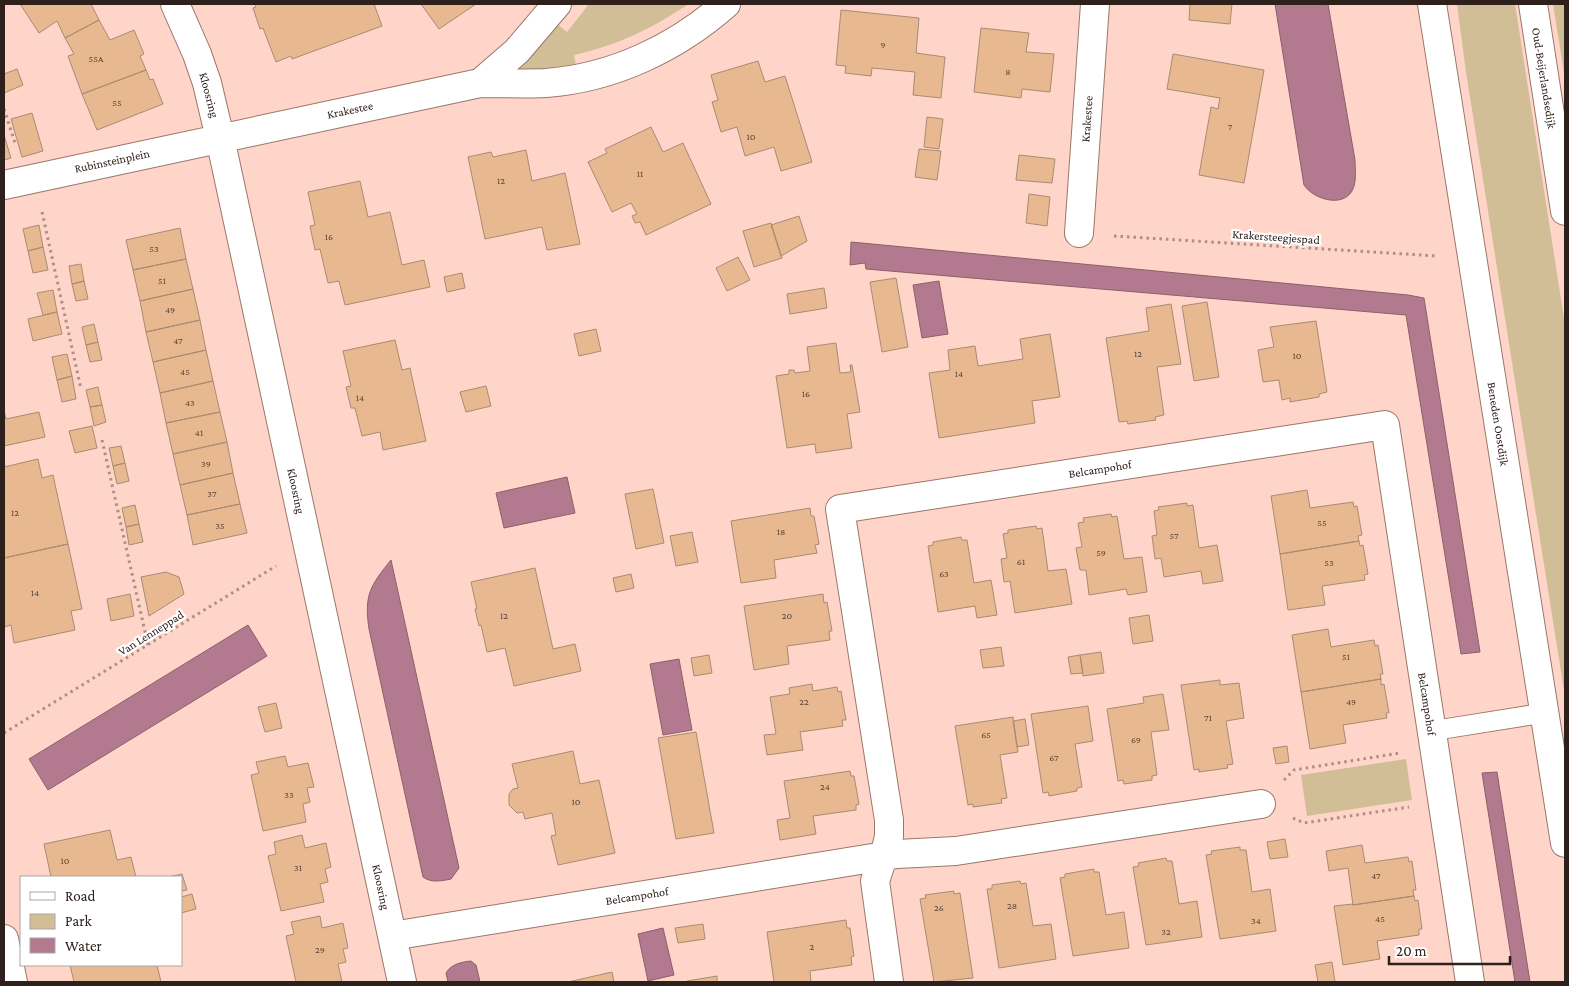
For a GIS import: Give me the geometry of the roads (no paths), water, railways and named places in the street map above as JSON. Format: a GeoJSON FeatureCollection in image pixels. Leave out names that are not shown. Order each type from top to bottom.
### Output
{"type":"FeatureCollection","features":[{"type":"Feature","properties":{"kind":"street","name":"Kloosring"},"geometry":{"type":"LineString","coordinates":[[175,4],[207,83],[220,138],[402,982]]}},
{"type":"Feature","properties":{"kind":"street","name":"Krakestee"},"geometry":{"type":"LineString","coordinates":[[480,83],[517,51],[558,4]]}},
{"type":"Feature","properties":{"kind":"street","name":"Krakestee"},"geometry":{"type":"LineString","coordinates":[[220,138],[480,83],[547,82],[584,77],[613,70],[670,44],[701,24],[726,4]]}},
{"type":"Feature","properties":{"kind":"street","name":"Krakestee"},"geometry":{"type":"LineString","coordinates":[[1079,233],[1095,4]]}},
{"type":"Feature","properties":{"kind":"street","name":"Beneden Oostdijk"},"geometry":{"type":"LineString","coordinates":[[1432,4],[1565,843]]}},
{"type":"Feature","properties":{"kind":"street","name":"Oud-Beijerlandsedijk"},"geometry":{"type":"LineString","coordinates":[[1533,4],[1565,211]]}},
{"type":"Feature","properties":{"kind":"street","name":"Rubinsteinplein"},"geometry":{"type":"LineString","coordinates":[[4,185],[220,138]]}},
{"type":"Feature","properties":{"kind":"street","name":"Belcampohof"},"geometry":{"type":"LineString","coordinates":[[889,982],[875,888],[876,874],[889,836],[889,820],[840,509],[1385,425],[1470,982]]}},
{"type":"Feature","properties":{"kind":"street","name":"Belcampohof"},"geometry":{"type":"LineString","coordinates":[[392,936],[883,856],[910,852],[956,850],[1261,804]]}},
{"type":"Feature","properties":{"kind":"street"},"geometry":{"type":"LineString","coordinates":[[4,939],[13,982]]}},
{"type":"Feature","properties":{"kind":"lane"},"geometry":{"type":"LineString","coordinates":[[1432,739],[1544,713]]}},
{"type":"Feature","properties":{"kind":"water"},"geometry":{"type":"Polygon","coordinates":[[[1275,4],[1328,4],[1355,160],[1354,187],[1342,199],[1328,200],[1321,198],[1308,190],[1304,185],[1275,4]]]}},
{"type":"Feature","properties":{"kind":"water"},"geometry":{"type":"Polygon","coordinates":[[[851,242],[1424,298],[1480,652],[1461,654],[1406,315],[866,269],[865,263],[850,265],[851,242]]]}},
{"type":"Feature","properties":{"kind":"water"},"geometry":{"type":"Polygon","coordinates":[[[939,281],[948,334],[922,338],[913,285],[939,281]]]}},
{"type":"Feature","properties":{"kind":"water"},"geometry":{"type":"Polygon","coordinates":[[[567,477],[575,513],[504,528],[496,493],[567,477]]]}},
{"type":"Feature","properties":{"kind":"water"},"geometry":{"type":"Polygon","coordinates":[[[391,560],[459,868],[451,879],[433,881],[423,877],[369,629],[367,608],[370,592],[373,584],[391,560]]]}},
{"type":"Feature","properties":{"kind":"water"},"geometry":{"type":"Polygon","coordinates":[[[248,625],[267,656],[48,790],[29,759],[248,625]]]}},
{"type":"Feature","properties":{"kind":"water"},"geometry":{"type":"Polygon","coordinates":[[[679,659],[692,730],[663,735],[650,664],[679,659]]]}},
{"type":"Feature","properties":{"kind":"water"},"geometry":{"type":"Polygon","coordinates":[[[1497,772],[1530,982],[1515,982],[1482,773],[1497,772]]]}},
{"type":"Feature","properties":{"kind":"water"},"geometry":{"type":"Polygon","coordinates":[[[663,928],[674,975],[648,981],[638,934],[663,928]]]}},
{"type":"Feature","properties":{"kind":"water"},"geometry":{"type":"Polygon","coordinates":[[[471,961],[476,965],[480,982],[448,982],[446,973],[451,967],[471,961]]]}}]}
